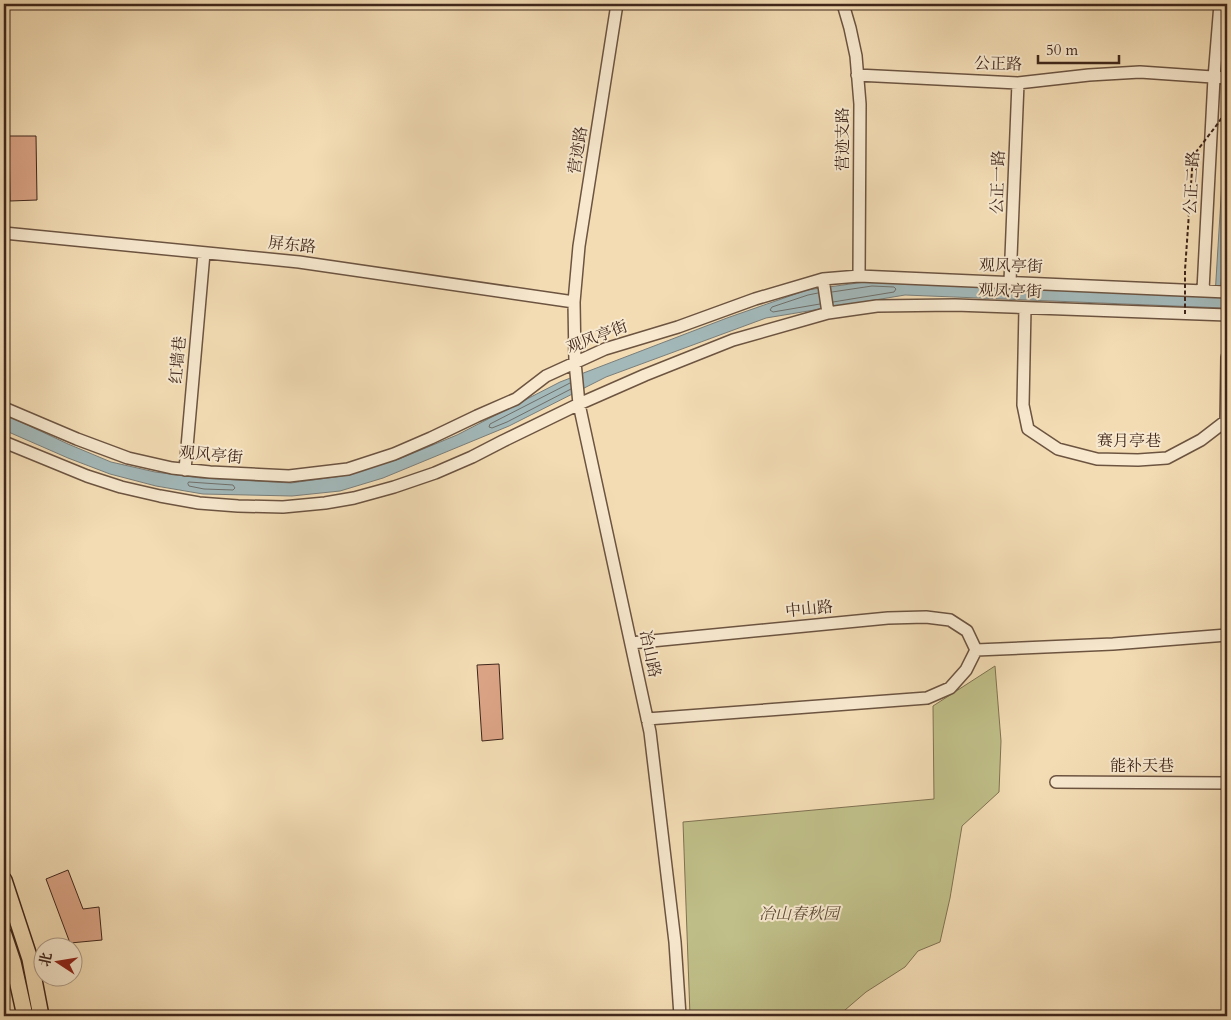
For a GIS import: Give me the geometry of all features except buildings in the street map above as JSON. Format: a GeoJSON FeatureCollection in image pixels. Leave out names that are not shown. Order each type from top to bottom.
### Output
{"type":"FeatureCollection","features":[{"type":"Feature","properties":{"kind":"main road"},"geometry":{"type":"LineString","coordinates":[[4,880],[30,958],[41,1016]]}},
{"type":"Feature","properties":{"kind":"main road"},"geometry":{"type":"LineString","coordinates":[[4,935],[13,962],[24,1016]]}},
{"type":"Feature","properties":{"kind":"street","name":"营迹路"},"geometry":{"type":"LineString","coordinates":[[574,302],[579,246],[617,4]]}},
{"type":"Feature","properties":{"kind":"street","name":"营迹支路"},"geometry":{"type":"LineString","coordinates":[[843,4],[856,56],[860,104],[858,276]]}},
{"type":"Feature","properties":{"kind":"street","name":"公正二路"},"geometry":{"type":"LineString","coordinates":[[1204,290],[1222,78],[1220,4]]}},
{"type":"Feature","properties":{"kind":"street","name":"公正路"},"geometry":{"type":"LineString","coordinates":[[857,75],[1018,82],[1140,72],[1222,78]]}},
{"type":"Feature","properties":{"kind":"street","name":"公正一路"},"geometry":{"type":"LineString","coordinates":[[1010,282],[1018,82]]}},
{"type":"Feature","properties":{"kind":"street","name":"屏东路"},"geometry":{"type":"LineString","coordinates":[[4,233],[299,262],[574,302]]}},
{"type":"Feature","properties":{"kind":"street","name":"红墙巷"},"geometry":{"type":"LineString","coordinates":[[185,470],[204,253]]}},
{"type":"Feature","properties":{"kind":"street","name":"观风亭街"},"geometry":{"type":"LineString","coordinates":[[4,408],[128,458],[185,470],[289,476],[348,468],[394,454],[516,399],[546,376],[605,349],[678,327],[755,298],[822,279],[858,276],[1227,292]]}},
{"type":"Feature","properties":{"kind":"street"},"geometry":{"type":"LineString","coordinates":[[822,279],[828,314]]}},
{"type":"Feature","properties":{"kind":"street","name":"冶山路"},"geometry":{"type":"LineString","coordinates":[[574,302],[575,362],[579,404],[650,732],[675,942],[680,1016]]}},
{"type":"Feature","properties":{"kind":"street","name":"观凤亭街"},"geometry":{"type":"LineString","coordinates":[[579,404],[645,375],[734,340],[828,314],[877,306],[955,305],[1227,315]]}},
{"type":"Feature","properties":{"kind":"street","name":"赛月亭巷"},"geometry":{"type":"LineString","coordinates":[[1025,308],[1023,405],[1028,429],[1058,449],[1097,458],[1138,460],[1167,458],[1201,440],[1227,420]]}},
{"type":"Feature","properties":{"kind":"street"},"geometry":{"type":"LineString","coordinates":[[1227,356],[1227,420]]}},
{"type":"Feature","properties":{"kind":"street"},"geometry":{"type":"LineString","coordinates":[[4,442],[87,476],[160,496],[208,504],[283,507],[354,498],[435,473],[472,457],[579,404]]}},
{"type":"Feature","properties":{"kind":"street","name":"中山路"},"geometry":{"type":"LineString","coordinates":[[631,642],[926,616],[950,620],[967,631],[976,650]]}},
{"type":"Feature","properties":{"kind":"street"},"geometry":{"type":"LineString","coordinates":[[647,719],[927,698],[950,688],[966,670],[976,650],[1113,644],[1227,635]]}},
{"type":"Feature","properties":{"kind":"street","name":"能补天巷"},"geometry":{"type":"LineString","coordinates":[[1056,782],[1227,783]]}},
{"type":"Feature","properties":{"kind":"path"},"geometry":{"type":"LineString","coordinates":[[1185,314],[1185,270],[1193,156],[1227,109]]}},
{"type":"Feature","properties":{"kind":"green space","name":"冶山春秋园"},"geometry":{"type":"Polygon","coordinates":[[[995,666],[1001,741],[999,792],[962,826],[950,898],[940,942],[918,951],[905,967],[866,992],[838,1016],[690,1016],[683,822],[934,799],[933,706],[995,666]]]}},
{"type":"Feature","properties":{"kind":"water"},"geometry":{"type":"Polygon","coordinates":[[[1227,100],[1227,258],[1224,308],[905,295],[766,318],[606,377],[509,426],[383,478],[340,491],[292,496],[203,494],[156,486],[110,474],[4,430],[4,414],[111,462],[155,472],[200,478],[291,483],[342,476],[399,459],[457,435],[560,382],[727,318],[807,290],[872,281],[1215,296],[1227,100]]]}}]}
